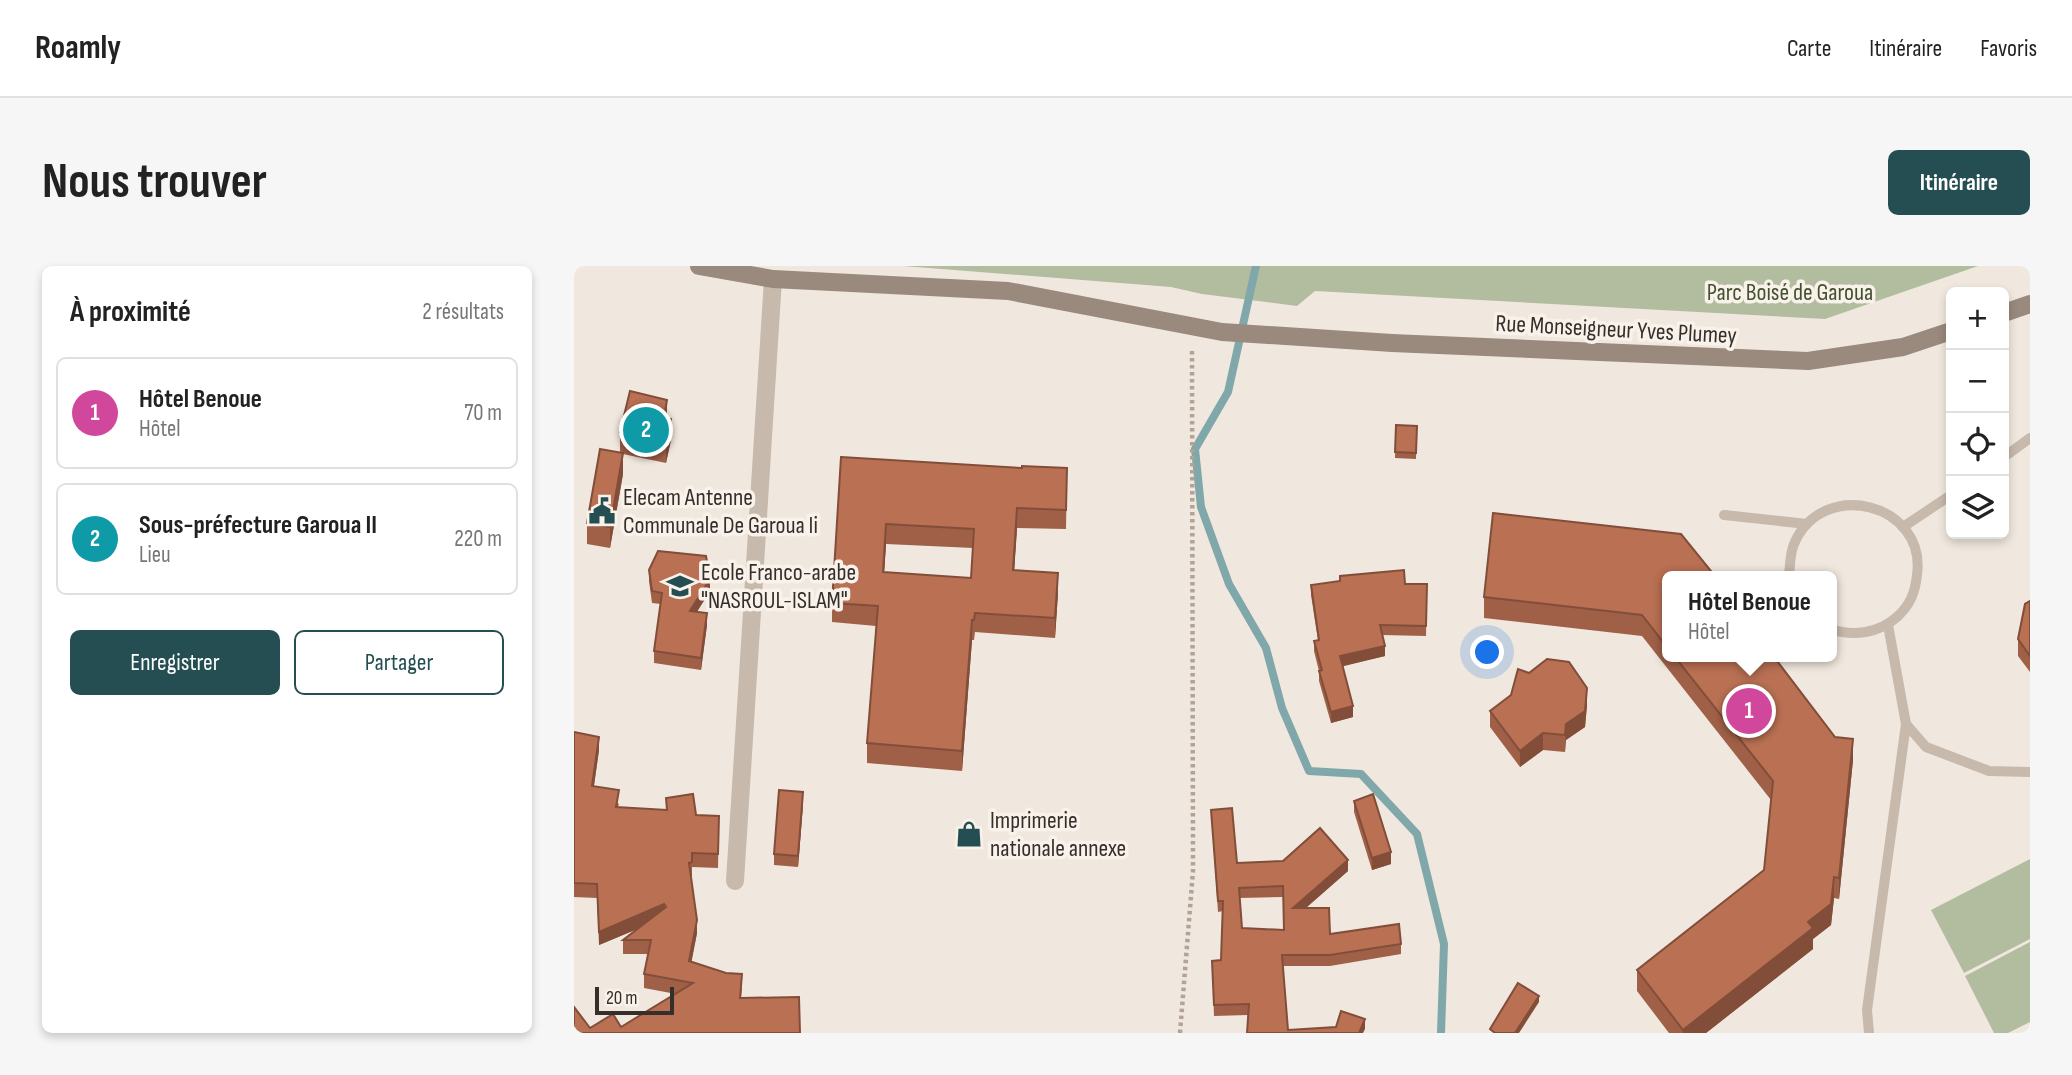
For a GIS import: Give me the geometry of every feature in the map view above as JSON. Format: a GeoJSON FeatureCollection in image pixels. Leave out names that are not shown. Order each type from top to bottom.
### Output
{"type":"FeatureCollection","features":[{"type":"Feature","properties":{"kind":"main road","name":"Rue Monseigneur Yves Plumey"},"geometry":{"type":"LineString","coordinates":[[699,266],[773,279],[1008,291],[1222,332],[1701,358],[1808,361],[1903,347],[1946,333]]}},
{"type":"Feature","properties":{"kind":"main road"},"geometry":{"type":"LineString","coordinates":[[2009,311],[2030,304]]}},
{"type":"Feature","properties":{"kind":"street"},"geometry":{"type":"LineString","coordinates":[[735,881],[773,279]]}},
{"type":"Feature","properties":{"kind":"lane"},"geometry":{"type":"LineString","coordinates":[[2009,453],[2030,438]]}},
{"type":"Feature","properties":{"kind":"lane"},"geometry":{"type":"LineString","coordinates":[[1903,527],[1946,498]]}},
{"type":"Feature","properties":{"kind":"lane"},"geometry":{"type":"LineString","coordinates":[[1791,571],[1794,545],[1807,524],[1832,508],[1856,504],[1884,511],[1903,527],[1915,546],[1919,565],[1915,591],[1905,610],[1888,625],[1864,633],[1837,631]]}},
{"type":"Feature","properties":{"kind":"lane"},"geometry":{"type":"LineString","coordinates":[[1724,515],[1807,524]]}},
{"type":"Feature","properties":{"kind":"lane"},"geometry":{"type":"LineString","coordinates":[[1869,1033],[1867,1010],[1906,724],[1888,625]]}},
{"type":"Feature","properties":{"kind":"lane"},"geometry":{"type":"LineString","coordinates":[[1906,724],[1926,747],[1989,771],[2030,772]]}},
{"type":"Feature","properties":{"kind":"path"},"geometry":{"type":"LineString","coordinates":[[1180,1033],[1193,871],[1192,328]]}},
{"type":"Feature","properties":{"kind":"green space","name":"Parc Boisé de Garoua"},"geometry":{"type":"Polygon","coordinates":[[[903,266],[1978,266],[1825,319],[1315,291],[1297,306],[1202,294],[1171,287],[903,266]]]}},
{"type":"Feature","properties":{"kind":"green space"},"geometry":{"type":"Polygon","coordinates":[[[2030,859],[2030,939],[1964,973],[1931,910],[2030,859]]]}},
{"type":"Feature","properties":{"kind":"green space"},"geometry":{"type":"Polygon","coordinates":[[[2030,942],[2030,1022],[2008,1033],[1994,1033],[1965,976],[2030,942]]]}},
{"type":"Feature","properties":{"kind":"building"},"geometry":{"type":"Polygon","coordinates":[[[630,391],[667,400],[664,418],[671,419],[666,443],[620,432],[630,391]]]}},
{"type":"Feature","properties":{"kind":"building"},"geometry":{"type":"Polygon","coordinates":[[[1396,425],[1417,426],[1416,453],[1395,452],[1396,425]]]}},
{"type":"Feature","properties":{"kind":"building"},"geometry":{"type":"Polygon","coordinates":[[[600,449],[623,453],[610,527],[587,523],[600,449]]]}},
{"type":"Feature","properties":{"kind":"building"},"geometry":{"type":"Polygon","coordinates":[[[841,457],[1022,468],[1067,468],[1066,510],[1017,508],[1013,570],[1058,573],[1055,618],[975,613],[972,620],[962,751],[867,743],[878,606],[832,603],[841,457]],[[886,524],[883,572],[971,578],[974,529],[886,524]]]}},
{"type":"Feature","properties":{"kind":"building"},"geometry":{"type":"Polygon","coordinates":[[[1493,513],[1681,534],[1711,571],[1662,571],[1662,641],[1642,615],[1484,597],[1493,513]]]}},
{"type":"Feature","properties":{"kind":"building"},"geometry":{"type":"Polygon","coordinates":[[[658,551],[706,556],[710,579],[690,611],[707,613],[701,658],[654,651],[662,593],[652,591],[649,570],[658,551]]]}},
{"type":"Feature","properties":{"kind":"building"},"geometry":{"type":"Polygon","coordinates":[[[1404,570],[1405,584],[1427,584],[1426,626],[1380,625],[1385,646],[1340,656],[1353,706],[1331,712],[1319,671],[1322,670],[1314,641],[1319,640],[1311,585],[1340,581],[1340,576],[1404,570]]]}},
{"type":"Feature","properties":{"kind":"building"},"geometry":{"type":"Polygon","coordinates":[[[2030,601],[2030,656],[2018,639],[2025,604],[2030,601]]]}},
{"type":"Feature","properties":{"kind":"building"},"geometry":{"type":"Polygon","coordinates":[[[1547,659],[1569,662],[1587,688],[1585,711],[1566,724],[1565,735],[1543,733],[1520,751],[1490,711],[1511,695],[1518,669],[1529,673],[1547,659]]]}},
{"type":"Feature","properties":{"kind":"building"},"geometry":{"type":"Polygon","coordinates":[[[1679,662],[1778,662],[1835,737],[1853,739],[1839,878],[1834,877],[1831,904],[1808,922],[1813,928],[1683,1030],[1637,970],[1764,870],[1773,781],[1679,662]]]}},
{"type":"Feature","properties":{"kind":"building"},"geometry":{"type":"Polygon","coordinates":[[[574,732],[599,737],[592,786],[619,790],[616,807],[667,810],[666,798],[693,794],[696,815],[719,816],[718,854],[692,853],[692,862],[689,863],[697,920],[689,961],[726,973],[742,974],[740,998],[799,997],[800,1033],[574,1033],[574,1007],[590,1028],[613,1014],[621,1027],[693,983],[644,974],[651,940],[623,940],[666,907],[664,904],[599,932],[597,884],[574,883],[574,732]]]}},
{"type":"Feature","properties":{"kind":"building"},"geometry":{"type":"Polygon","coordinates":[[[779,790],[803,792],[798,856],[774,854],[779,790]]]}},
{"type":"Feature","properties":{"kind":"building"},"geometry":{"type":"Polygon","coordinates":[[[1373,794],[1391,852],[1372,858],[1354,801],[1373,794]]]}},
{"type":"Feature","properties":{"kind":"building"},"geometry":{"type":"Polygon","coordinates":[[[1232,808],[1237,863],[1283,861],[1320,828],[1348,860],[1293,908],[1329,908],[1330,934],[1399,924],[1401,944],[1330,955],[1282,955],[1288,1030],[1336,1027],[1341,1011],[1365,1019],[1359,1033],[1247,1033],[1249,1004],[1214,1005],[1212,961],[1221,960],[1223,901],[1218,901],[1211,810],[1232,808]],[[1283,886],[1239,888],[1242,928],[1284,930],[1283,886]]]}},
{"type":"Feature","properties":{"kind":"building"},"geometry":{"type":"Polygon","coordinates":[[[1518,983],[1539,996],[1515,1033],[1495,1033],[1490,1029],[1518,983]]]}},
{"type":"Feature","properties":{"kind":"waterway"},"geometry":{"type":"LineString","coordinates":[[1256,266],[1228,392],[1195,449],[1201,507],[1229,584],[1266,648],[1282,708],[1309,771],[1361,774],[1417,834],[1444,944],[1441,1033]]}},
{"type":"Feature","properties":{"kind":"place","name":"Sous-préfecture Garoua II"},"geometry":{"type":"Point","coordinates":[646,430]}},
{"type":"Feature","properties":{"kind":"place","name":"Elecam Antenne Communale De Garoua Ii"},"geometry":{"type":"Point","coordinates":[602,511]}},
{"type":"Feature","properties":{"kind":"place","name":"Ecole Franco-arabe \"NASROUL-ISLAM\""},"geometry":{"type":"Point","coordinates":[680,586]}},
{"type":"Feature","properties":{"kind":"place","name":"Hôtel Benoue"},"geometry":{"type":"Point","coordinates":[1749,711]}},
{"type":"Feature","properties":{"kind":"place","name":"Imprimerie nationale annexe"},"geometry":{"type":"Point","coordinates":[969,834]}}]}
